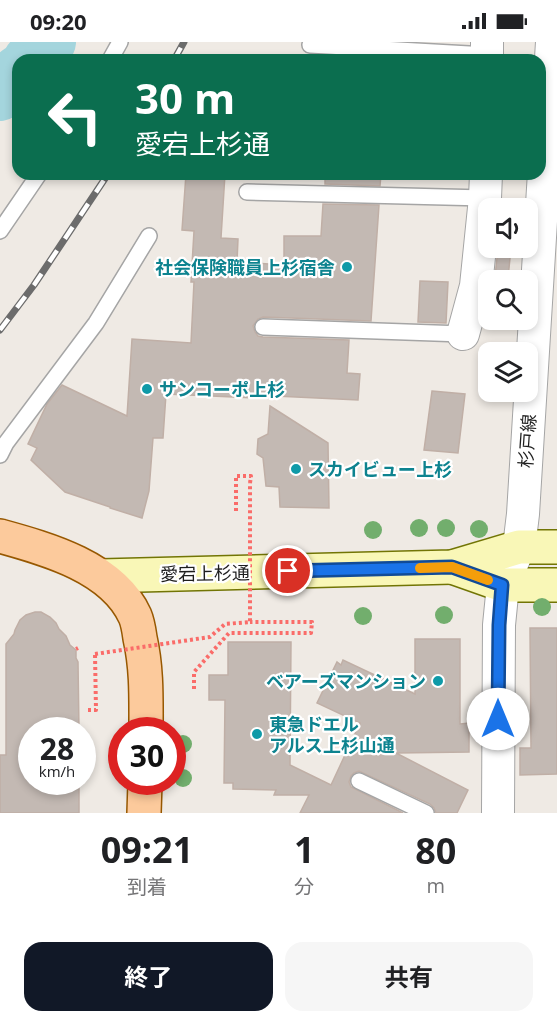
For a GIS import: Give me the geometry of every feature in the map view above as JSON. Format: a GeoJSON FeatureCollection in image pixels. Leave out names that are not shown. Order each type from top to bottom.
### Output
{"type":"FeatureCollection","features":[{"type":"Feature","properties":{"kind":"main road"},"geometry":{"type":"LineString","coordinates":[[0,536],[31,544],[72,561],[101,576],[122,594],[136,617],[145,660],[146,717]]}},
{"type":"Feature","properties":{"kind":"main road"},"geometry":{"type":"LineString","coordinates":[[144,813],[145,795]]}},
{"type":"Feature","properties":{"kind":"street","name":"杉戸線"},"geometry":{"type":"LineString","coordinates":[[546,138],[552,42]]}},
{"type":"Feature","properties":{"kind":"street","name":"杉戸線"},"geometry":{"type":"LineString","coordinates":[[498,813],[499,625],[502,585],[519,547],[543,180]]}},
{"type":"Feature","properties":{"kind":"street"},"geometry":{"type":"LineString","coordinates":[[463,334],[476,286],[486,186]]}},
{"type":"Feature","properties":{"kind":"street","name":"愛宕上杉通"},"geometry":{"type":"LineString","coordinates":[[101,576],[452,567],[519,547],[557,547]]}},
{"type":"Feature","properties":{"kind":"street","name":"愛宕上杉通"},"geometry":{"type":"LineString","coordinates":[[452,567],[502,585],[557,585]]}},
{"type":"Feature","properties":{"kind":"lane"},"geometry":{"type":"LineString","coordinates":[[310,45],[487,52]]}},
{"type":"Feature","properties":{"kind":"lane"},"geometry":{"type":"LineString","coordinates":[[0,231],[35,180]]}},
{"type":"Feature","properties":{"kind":"lane"},"geometry":{"type":"LineString","coordinates":[[247,192],[486,186]]}},
{"type":"Feature","properties":{"kind":"lane"},"geometry":{"type":"LineString","coordinates":[[0,455],[6,443],[96,323],[149,236]]}},
{"type":"Feature","properties":{"kind":"lane"},"geometry":{"type":"LineString","coordinates":[[263,327],[463,334]]}},
{"type":"Feature","properties":{"kind":"lane"},"geometry":{"type":"LineString","coordinates":[[359,781],[426,813]]}},
{"type":"Feature","properties":{"kind":"path"},"geometry":{"type":"LineString","coordinates":[[236,511],[236,476],[251,476],[253,622]]}},
{"type":"Feature","properties":{"kind":"path"},"geometry":{"type":"LineString","coordinates":[[88,710],[96,710],[95,657],[210,637],[225,624],[312,621],[311,633],[229,633],[194,672],[194,689]]}},
{"type":"Feature","properties":{"kind":"building"},"geometry":{"type":"Polygon","coordinates":[[[186,180],[225,180],[221,238],[238,239],[237,262],[284,265],[284,236],[321,236],[323,204],[379,205],[371,321],[263,317],[258,319],[253,326],[258,336],[263,337],[349,340],[347,373],[360,374],[358,400],[166,394],[163,438],[153,438],[149,491],[142,518],[65,492],[31,460],[37,448],[28,444],[47,404],[62,385],[127,416],[132,339],[191,343],[194,231],[182,230],[186,180]]]}},
{"type":"Feature","properties":{"kind":"building"},"geometry":{"type":"Polygon","coordinates":[[[325,180],[380,180],[380,186],[325,184],[325,180]]]}},
{"type":"Feature","properties":{"kind":"building"},"geometry":{"type":"Polygon","coordinates":[[[497,258],[510,258],[509,270],[496,270],[497,258]]]}},
{"type":"Feature","properties":{"kind":"building"},"geometry":{"type":"Polygon","coordinates":[[[420,281],[448,282],[446,323],[418,322],[420,281]]]}},
{"type":"Feature","properties":{"kind":"building"},"geometry":{"type":"Polygon","coordinates":[[[432,391],[465,394],[458,453],[424,450],[432,391]]]}},
{"type":"Feature","properties":{"kind":"building","name":"スカイビュー上杉"},"geometry":{"type":"Polygon","coordinates":[[[270,406],[328,443],[329,508],[280,507],[279,487],[266,486],[263,458],[257,454],[258,439],[268,434],[270,406]]]}},
{"type":"Feature","properties":{"kind":"building"},"geometry":{"type":"Polygon","coordinates":[[[41,612],[50,617],[76,650],[79,717],[18,717],[18,795],[79,795],[79,813],[0,813],[0,755],[6,755],[6,644],[14,634],[20,620],[26,615],[41,612]]]}},
{"type":"Feature","properties":{"kind":"building"},"geometry":{"type":"Polygon","coordinates":[[[530,628],[557,628],[557,774],[520,775],[520,748],[531,748],[530,628]]]}},
{"type":"Feature","properties":{"kind":"building"},"geometry":{"type":"Polygon","coordinates":[[[415,639],[460,639],[460,724],[469,723],[469,752],[396,753],[468,790],[457,813],[436,813],[430,804],[359,771],[351,776],[349,782],[351,787],[403,813],[300,813],[309,795],[274,795],[276,790],[233,789],[233,783],[224,783],[225,700],[209,700],[209,675],[228,675],[228,642],[291,642],[290,765],[331,785],[360,723],[317,703],[337,662],[341,665],[343,660],[415,694],[415,639]]]}},
{"type":"Feature","properties":{"kind":"waterway"},"geometry":{"type":"LineString","coordinates":[[36,54],[50,42]]}},
{"type":"Feature","properties":{"kind":"waterway"},"geometry":{"type":"LineString","coordinates":[[0,95],[12,79]]}},
{"type":"Feature","properties":{"kind":"railway"},"geometry":{"type":"LineString","coordinates":[[177,54],[184,42]]}},
{"type":"Feature","properties":{"kind":"railway"},"geometry":{"type":"LineString","coordinates":[[0,330],[34,285],[104,180]]}},
{"type":"Feature","properties":{"kind":"slow traffic"},"geometry":{"type":"LineString","coordinates":[[420,568],[452,567],[488,580]]}},
{"type":"Feature","properties":{"kind":"place","name":"社会保険職員上杉宿舎"},"geometry":{"type":"Point","coordinates":[347,267]}},
{"type":"Feature","properties":{"kind":"place","name":"サンコーポ上杉"},"geometry":{"type":"Point","coordinates":[147,389]}},
{"type":"Feature","properties":{"kind":"place","name":"スカイビュー上杉"},"geometry":{"type":"Point","coordinates":[296,469]}},
{"type":"Feature","properties":{"kind":"place","name":"ベアーズマンション"},"geometry":{"type":"Point","coordinates":[438,681]}},
{"type":"Feature","properties":{"kind":"place","name":"東急ドエル アルス上杉山通"},"geometry":{"type":"Point","coordinates":[257,734]}},
{"type":"Feature","properties":{"kind":"route"},"geometry":{"type":"LineString","coordinates":[[288,571],[452,567],[502,585],[499,625],[498,719]]}}]}
